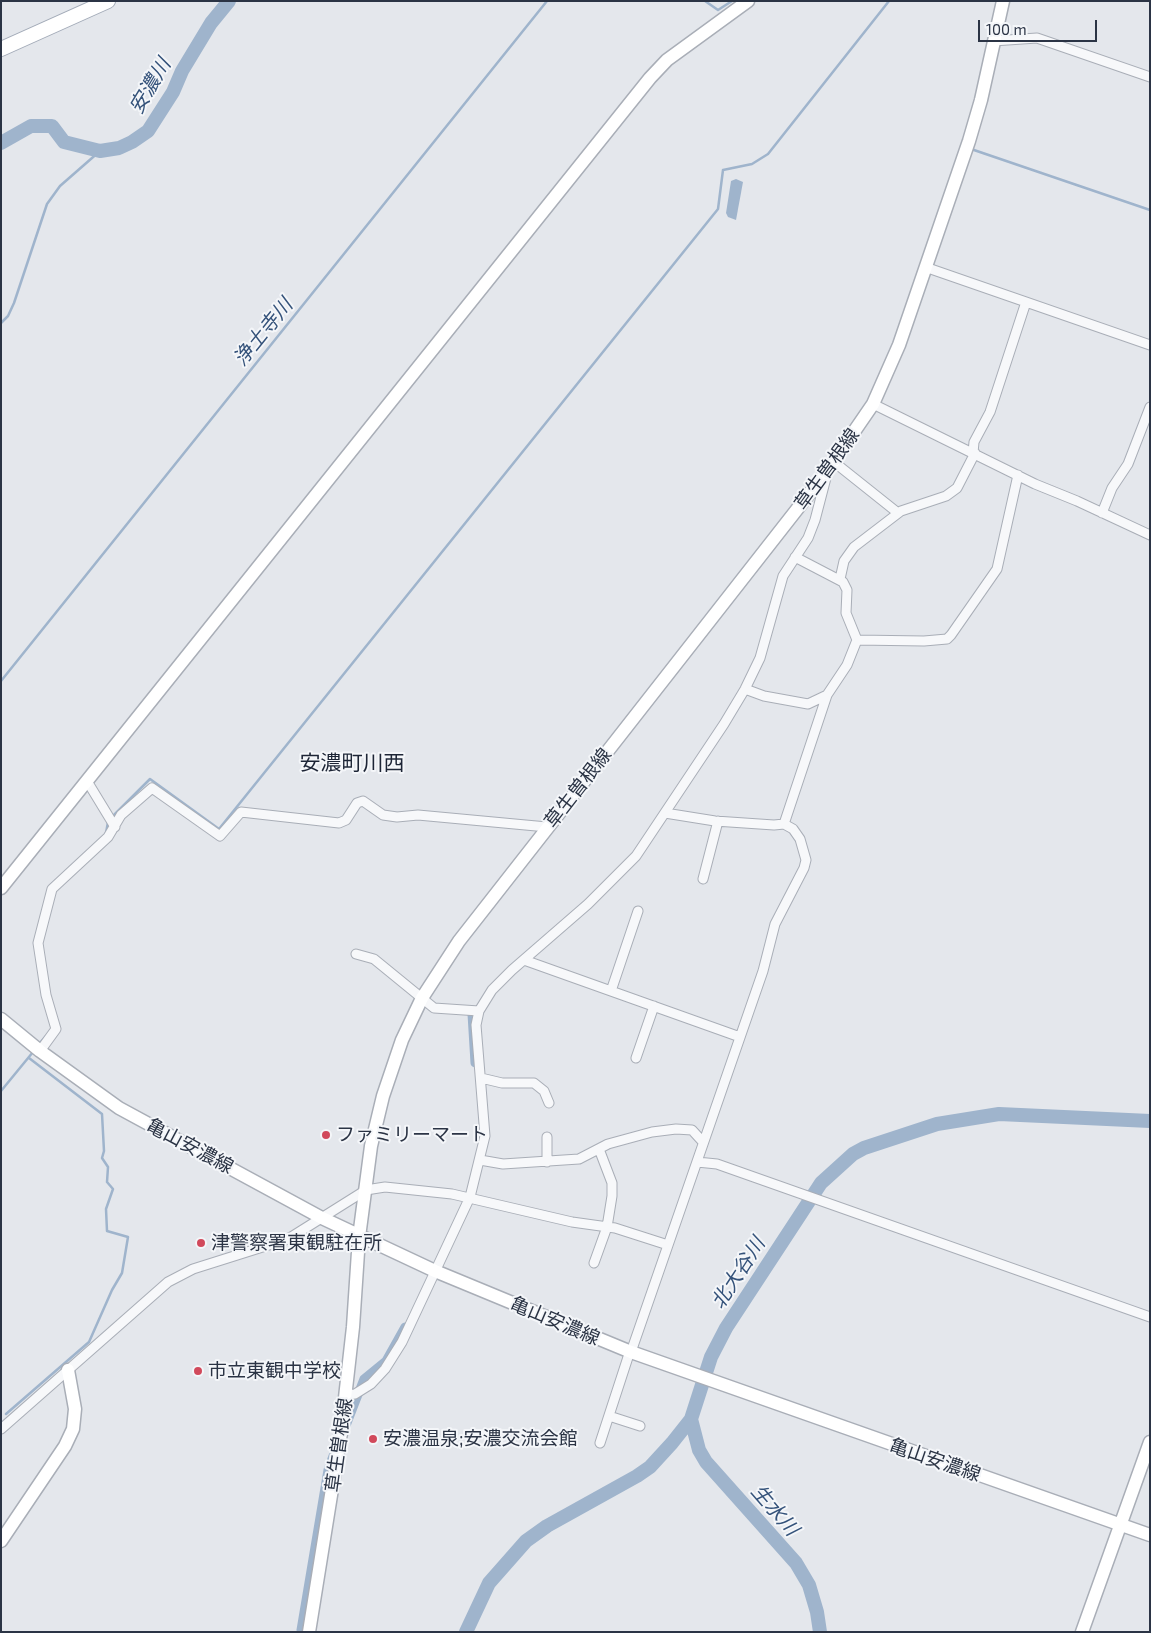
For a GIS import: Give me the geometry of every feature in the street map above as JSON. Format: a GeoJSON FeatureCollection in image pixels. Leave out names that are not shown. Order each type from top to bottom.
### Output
{"type":"FeatureCollection","features":[{"type":"Feature","properties":{"kind":"main road"},"geometry":{"type":"LineString","coordinates":[[1,49],[108,1]]}},
{"type":"Feature","properties":{"kind":"main road"},"geometry":{"type":"LineString","coordinates":[[1,888],[650,78],[667,60],[748,1]]}},
{"type":"Feature","properties":{"kind":"main road","name":"草生曽根線"},"geometry":{"type":"LineString","coordinates":[[309,1632],[333,1489],[346,1395],[359,1237],[371,1146],[382,1096],[402,1040],[422,998],[459,941],[831,466],[873,404],[899,345],[969,141],[981,100],[1003,1]]}},
{"type":"Feature","properties":{"kind":"main road","name":"亀山安濃線"},"geometry":{"type":"LineString","coordinates":[[1,1019],[36,1048],[109,1102],[359,1237],[435,1271],[630,1352],[1150,1535]]}},
{"type":"Feature","properties":{"kind":"main road"},"geometry":{"type":"LineString","coordinates":[[3,1536],[65,1446],[73,1429],[75,1409],[68,1370]]}},
{"type":"Feature","properties":{"kind":"main road"},"geometry":{"type":"LineString","coordinates":[[1082,1632],[1150,1442]]}},
{"type":"Feature","properties":{"kind":"street"},"geometry":{"type":"LineString","coordinates":[[993,41],[1037,38],[1150,77]]}},
{"type":"Feature","properties":{"kind":"street"},"geometry":{"type":"LineString","coordinates":[[925,267],[1150,345]]}},
{"type":"Feature","properties":{"kind":"street"},"geometry":{"type":"LineString","coordinates":[[840,579],[846,558],[854,546],[898,513],[946,496],[957,488],[974,453],[974,442],[990,412],[1026,302]]}},
{"type":"Feature","properties":{"kind":"street"},"geometry":{"type":"LineString","coordinates":[[873,404],[1018,475],[1150,536]]}},
{"type":"Feature","properties":{"kind":"street"},"geometry":{"type":"LineString","coordinates":[[1102,513],[1112,488],[1128,464],[1150,407]]}},
{"type":"Feature","properties":{"kind":"street"},"geometry":{"type":"LineString","coordinates":[[346,1395],[355,1394],[371,1384],[384,1369],[409,1327],[470,1197],[485,1136],[476,1025],[479,1011],[492,990],[623,872],[665,813],[745,689],[760,658],[783,576],[808,538],[831,466],[898,513]]}},
{"type":"Feature","properties":{"kind":"street"},"geometry":{"type":"LineString","coordinates":[[856,640],[933,640],[947,639],[951,635],[997,569],[1018,475]]}},
{"type":"Feature","properties":{"kind":"street"},"geometry":{"type":"LineString","coordinates":[[784,824],[827,695],[847,665],[856,640],[846,613],[846,587],[840,579],[804,563],[795,556]]}},
{"type":"Feature","properties":{"kind":"street"},"geometry":{"type":"LineString","coordinates":[[745,689],[764,696],[808,704],[827,695]]}},
{"type":"Feature","properties":{"kind":"street"},"geometry":{"type":"LineString","coordinates":[[87,781],[115,827]]}},
{"type":"Feature","properties":{"kind":"street"},"geometry":{"type":"LineString","coordinates":[[36,1048],[56,1028],[46,995],[38,943],[52,889],[108,837],[121,815],[152,788],[220,836],[241,812],[339,823],[346,820],[357,803],[363,801],[383,814],[397,817],[418,815],[548,827]]}},
{"type":"Feature","properties":{"kind":"street"},"geometry":{"type":"LineString","coordinates":[[600,1444],[630,1352],[763,971],[778,918],[804,868],[804,850],[800,839],[793,829],[784,824],[718,821],[665,813]]}},
{"type":"Feature","properties":{"kind":"street"},"geometry":{"type":"LineString","coordinates":[[703,879],[718,821]]}},
{"type":"Feature","properties":{"kind":"street"},"geometry":{"type":"LineString","coordinates":[[611,991],[638,912]]}},
{"type":"Feature","properties":{"kind":"street"},"geometry":{"type":"LineString","coordinates":[[356,954],[374,960],[434,1008],[479,1011]]}},
{"type":"Feature","properties":{"kind":"street"},"geometry":{"type":"LineString","coordinates":[[524,960],[740,1037]]}},
{"type":"Feature","properties":{"kind":"street"},"geometry":{"type":"LineString","coordinates":[[636,1058],[654,1006]]}},
{"type":"Feature","properties":{"kind":"street"},"geometry":{"type":"LineString","coordinates":[[480,1078],[502,1083],[534,1084],[544,1091],[549,1103]]}},
{"type":"Feature","properties":{"kind":"street"},"geometry":{"type":"LineString","coordinates":[[480,1160],[503,1164],[579,1159],[614,1142],[676,1129],[692,1130],[704,1142]]}},
{"type":"Feature","properties":{"kind":"street"},"geometry":{"type":"LineString","coordinates":[[547,1137],[547,1162]]}},
{"type":"Feature","properties":{"kind":"street"},"geometry":{"type":"LineString","coordinates":[[594,1263],[607,1227],[612,1186],[599,1149]]}},
{"type":"Feature","properties":{"kind":"street"},"geometry":{"type":"LineString","coordinates":[[697,1162],[717,1164],[1150,1317]]}},
{"type":"Feature","properties":{"kind":"street"},"geometry":{"type":"LineString","coordinates":[[1,1429],[168,1282],[193,1269],[288,1239],[348,1199],[366,1190],[385,1188],[470,1197],[572,1222],[607,1227],[668,1245]]}},
{"type":"Feature","properties":{"kind":"street"},"geometry":{"type":"LineString","coordinates":[[609,1416],[640,1426]]}},
{"type":"Feature","properties":{"kind":"water"},"geometry":{"type":"Polygon","coordinates":[[[736,179],[743,182],[736,220],[728,217],[726,213],[731,181],[736,179]]]}},
{"type":"Feature","properties":{"kind":"waterway","name":"安濃川"},"geometry":{"type":"LineString","coordinates":[[1,143],[31,126],[52,126],[64,142],[100,151],[119,148],[132,142],[148,131],[173,92],[182,71],[211,23],[229,1]]}},
{"type":"Feature","properties":{"kind":"waterway","name":"浄土寺川"},"geometry":{"type":"LineString","coordinates":[[1,681],[547,1]]}},
{"type":"Feature","properties":{"kind":"waterway","name":"浄土寺川"},"geometry":{"type":"LineString","coordinates":[[705,1],[718,10],[732,1]]}},
{"type":"Feature","properties":{"kind":"waterway"},"geometry":{"type":"LineString","coordinates":[[112,817],[150,779],[219,829],[718,209],[723,170],[752,164],[768,154],[889,1]]}},
{"type":"Feature","properties":{"kind":"waterway"},"geometry":{"type":"LineString","coordinates":[[971,149],[1150,210]]}},
{"type":"Feature","properties":{"kind":"waterway"},"geometry":{"type":"LineString","coordinates":[[1,323],[8,316],[14,303],[47,204],[60,186],[100,151]]}},
{"type":"Feature","properties":{"kind":"waterway"},"geometry":{"type":"LineString","coordinates":[[106,833],[108,822]]}},
{"type":"Feature","properties":{"kind":"waterway"},"geometry":{"type":"LineString","coordinates":[[472,1014],[475,1063]]}},
{"type":"Feature","properties":{"kind":"waterway"},"geometry":{"type":"LineString","coordinates":[[38,1045],[46,1036]]}},
{"type":"Feature","properties":{"kind":"waterway"},"geometry":{"type":"LineString","coordinates":[[1,1091],[33,1052]]}},
{"type":"Feature","properties":{"kind":"waterway"},"geometry":{"type":"LineString","coordinates":[[6,1414],[89,1342],[112,1290],[122,1273],[128,1237],[107,1231],[106,1209],[113,1189],[107,1182],[108,1167],[102,1158],[104,1151],[102,1114],[29,1058]]}},
{"type":"Feature","properties":{"kind":"waterway","name":"北大谷川"},"geometry":{"type":"LineString","coordinates":[[466,1632],[489,1583],[526,1541],[547,1526],[637,1476],[650,1467],[672,1443],[691,1419],[711,1357],[726,1328],[821,1183],[853,1154],[864,1148],[937,1124],[999,1114],[1150,1121]]}},
{"type":"Feature","properties":{"kind":"waterway"},"geometry":{"type":"LineString","coordinates":[[345,1428],[364,1379],[386,1361],[405,1327]]}},
{"type":"Feature","properties":{"kind":"waterway","name":"生水川"},"geometry":{"type":"LineString","coordinates":[[691,1419],[699,1450],[706,1462],[796,1563],[809,1585],[817,1612],[820,1632]]}},
{"type":"Feature","properties":{"kind":"waterway"},"geometry":{"type":"LineString","coordinates":[[301,1630],[328,1470],[333,1456]]}},
{"type":"Feature","properties":{"kind":"place","name":"ファミリーマート"},"geometry":{"type":"Point","coordinates":[326,1135]}},
{"type":"Feature","properties":{"kind":"place","name":"津警察署東観駐在所"},"geometry":{"type":"Point","coordinates":[201,1243]}},
{"type":"Feature","properties":{"kind":"place","name":"市立東観中学校"},"geometry":{"type":"Point","coordinates":[198,1371]}},
{"type":"Feature","properties":{"kind":"place","name":"安濃温泉;安濃交流会館"},"geometry":{"type":"Point","coordinates":[373,1439]}},
{"type":"Feature","properties":{"kind":"district","name":"安濃町川西"},"geometry":{"type":"Point","coordinates":[352,763]}}]}
